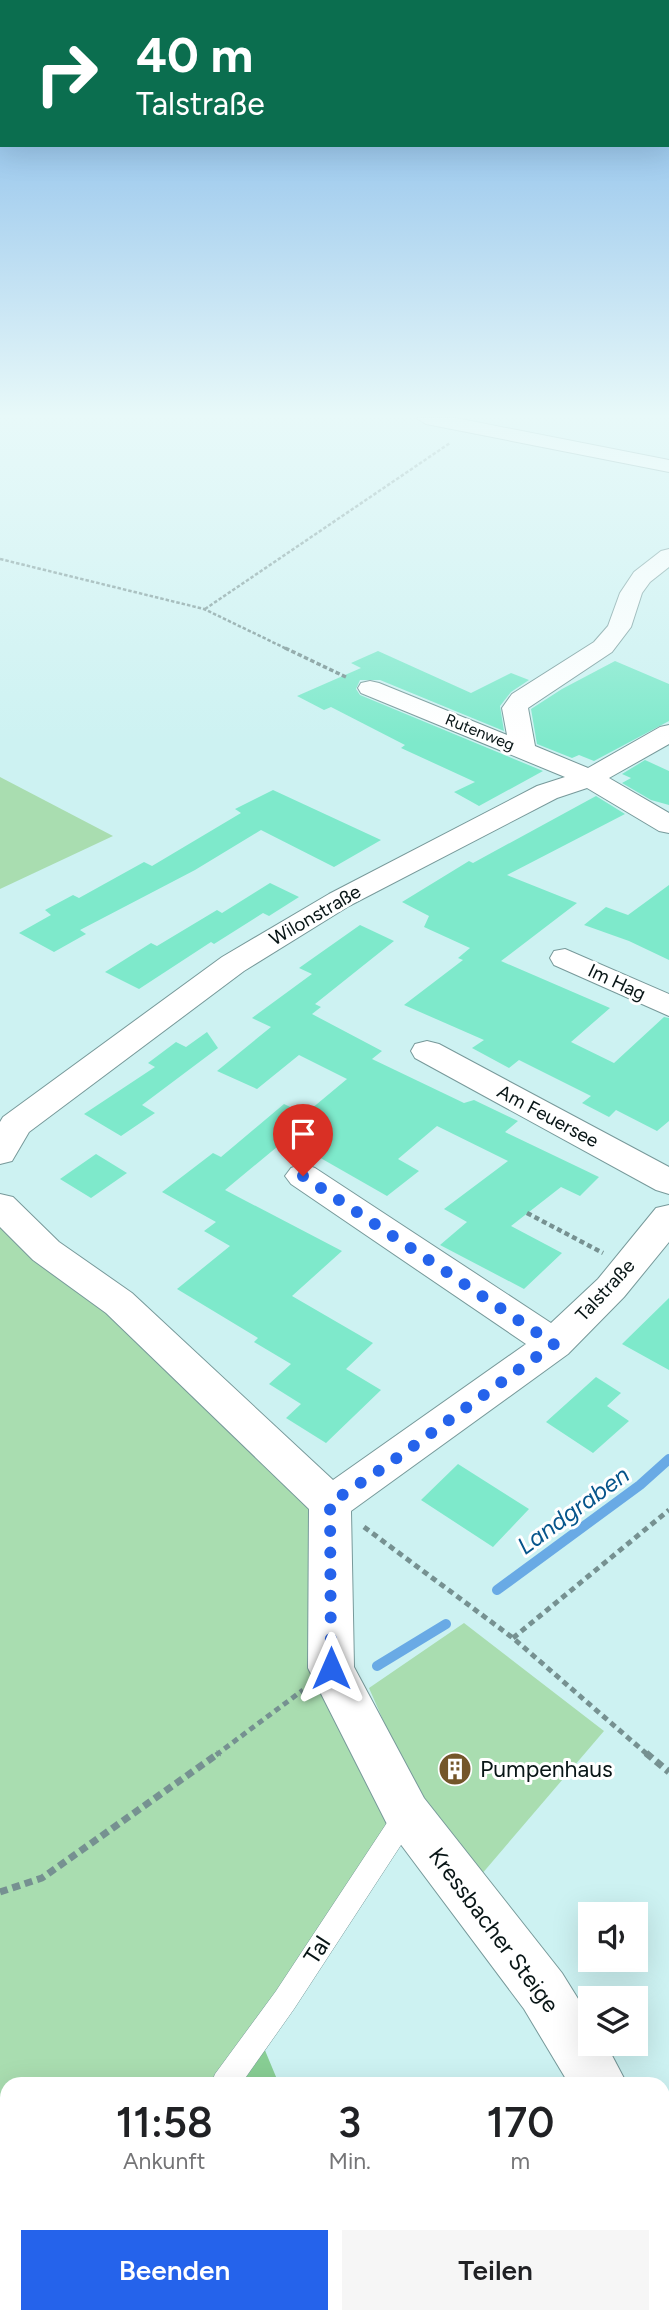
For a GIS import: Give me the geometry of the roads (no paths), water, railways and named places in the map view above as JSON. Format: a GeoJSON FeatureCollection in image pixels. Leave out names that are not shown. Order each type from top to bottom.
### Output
{"type":"FeatureCollection","features":[{"type":"Feature","properties":{"kind":"street"},"geometry":{"type":"LineString","coordinates":[[522,749],[516,708],[521,699],[603,647],[619,627],[631,593],[642,577],[669,556]]}},
{"type":"Feature","properties":{"kind":"street","name":"Rutenweg"},"geometry":{"type":"LineString","coordinates":[[370,688],[590,778],[669,825]]}},
{"type":"Feature","properties":{"kind":"street","name":"Wilonstraße"},"geometry":{"type":"LineString","coordinates":[[0,1153],[15,1125],[233,964],[339,900],[482,824],[547,792],[590,778],[669,733]]}},
{"type":"Feature","properties":{"kind":"street","name":"Im Hag"},"geometry":{"type":"LineString","coordinates":[[565,958],[669,1006]]}},
{"type":"Feature","properties":{"kind":"street","name":"Am Feuersee"},"geometry":{"type":"LineString","coordinates":[[427,1051],[669,1182]]}},
{"type":"Feature","properties":{"kind":"street"},"geometry":{"type":"LineString","coordinates":[[303,1176],[554,1344]]}},
{"type":"Feature","properties":{"kind":"street"},"geometry":{"type":"LineString","coordinates":[[0,1206],[46,1251],[119,1303],[330,1503]]}},
{"type":"Feature","properties":{"kind":"street","name":"Talstraße"},"geometry":{"type":"LineString","coordinates":[[330,1503],[383,1468],[554,1344],[629,1266],[669,1217]]}},
{"type":"Feature","properties":{"kind":"street","name":"Kressbacher Steige"},"geometry":{"type":"LineString","coordinates":[[330,1503],[331,1668],[407,1814],[543,1991],[596,2077]]}},
{"type":"Feature","properties":{"kind":"lane","name":"Tal"},"geometry":{"type":"LineString","coordinates":[[230,2077],[285,2000],[407,1814]]}},
{"type":"Feature","properties":{"kind":"waterway","name":"Landgraben"},"geometry":{"type":"LineString","coordinates":[[497,1590],[640,1485],[669,1459]]}},
{"type":"Feature","properties":{"kind":"waterway","name":"Landgraben"},"geometry":{"type":"LineString","coordinates":[[377,1666],[446,1624]]}},
{"type":"Feature","properties":{"kind":"place","name":"Pumpenhaus"},"geometry":{"type":"Point","coordinates":[455,1769]}}]}
